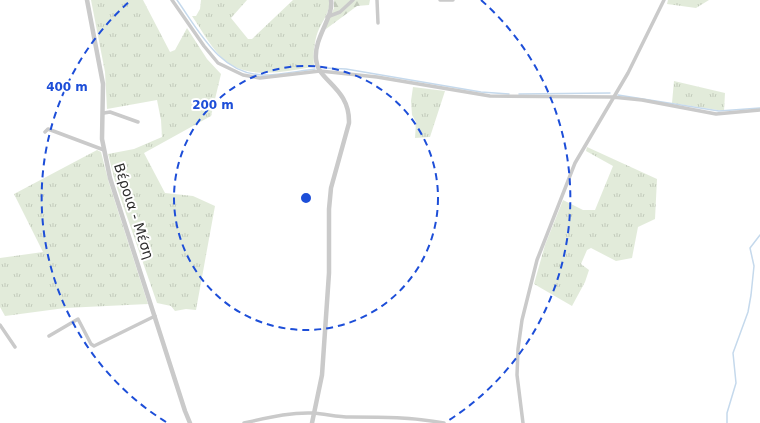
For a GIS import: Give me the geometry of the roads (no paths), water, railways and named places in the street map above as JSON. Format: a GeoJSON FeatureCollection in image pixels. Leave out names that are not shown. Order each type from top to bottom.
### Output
{"type":"FeatureCollection","features":[{"type":"Feature","properties":{"kind":"street","name":"Βέροια - Μέση"},"geometry":{"type":"LineString","coordinates":[[87,0],[103,84],[104,150],[110,178],[190,423]]}},
{"type":"Feature","properties":{"kind":"street"},"geometry":{"type":"LineString","coordinates":[[172,0],[204,46],[218,63],[229,69],[260,78],[320,71],[377,77],[490,96],[539,98],[612,97],[642,100],[716,114],[760,110]]}},
{"type":"Feature","properties":{"kind":"street"},"geometry":{"type":"LineString","coordinates":[[312,423],[313,413],[321,386],[328,290],[329,199],[333,180],[350,123],[350,112],[343,97],[335,86],[320,71],[316,60],[316,49],[321,30],[332,6],[331,0]]}},
{"type":"Feature","properties":{"kind":"street"},"geometry":{"type":"LineString","coordinates":[[327,17],[340,12],[353,0]]}},
{"type":"Feature","properties":{"kind":"street"},"geometry":{"type":"LineString","coordinates":[[377,0],[378,23]]}},
{"type":"Feature","properties":{"kind":"street"},"geometry":{"type":"LineString","coordinates":[[440,0],[453,0]]}},
{"type":"Feature","properties":{"kind":"street"},"geometry":{"type":"LineString","coordinates":[[522,423],[517,375],[518,349],[532,278],[546,234],[575,164],[641,47],[664,0]]}},
{"type":"Feature","properties":{"kind":"street"},"geometry":{"type":"LineString","coordinates":[[104,113],[110,112],[138,122]]}},
{"type":"Feature","properties":{"kind":"street"},"geometry":{"type":"LineString","coordinates":[[45,132],[48,130],[57,132],[104,150]]}},
{"type":"Feature","properties":{"kind":"street"},"geometry":{"type":"LineString","coordinates":[[49,336],[78,319],[91,344],[94,346],[154,316]]}},
{"type":"Feature","properties":{"kind":"street"},"geometry":{"type":"LineString","coordinates":[[0,325],[15,347]]}},
{"type":"Feature","properties":{"kind":"street"},"geometry":{"type":"LineString","coordinates":[[244,423],[282,415],[313,413],[348,417],[416,417],[444,423]]}},
{"type":"Feature","properties":{"kind":"waterway"},"geometry":{"type":"LineString","coordinates":[[177,0],[212,49],[235,67],[248,73],[263,75],[315,69]]}},
{"type":"Feature","properties":{"kind":"waterway"},"geometry":{"type":"LineString","coordinates":[[325,68],[346,69],[481,92],[509,94]]}},
{"type":"Feature","properties":{"kind":"waterway"},"geometry":{"type":"LineString","coordinates":[[519,94],[610,93]]}},
{"type":"Feature","properties":{"kind":"waterway"},"geometry":{"type":"LineString","coordinates":[[618,95],[719,111],[760,108]]}},
{"type":"Feature","properties":{"kind":"waterway"},"geometry":{"type":"LineString","coordinates":[[727,423],[727,413],[736,383],[733,353],[748,312],[751,295],[754,266],[750,248],[760,235]]}}]}
